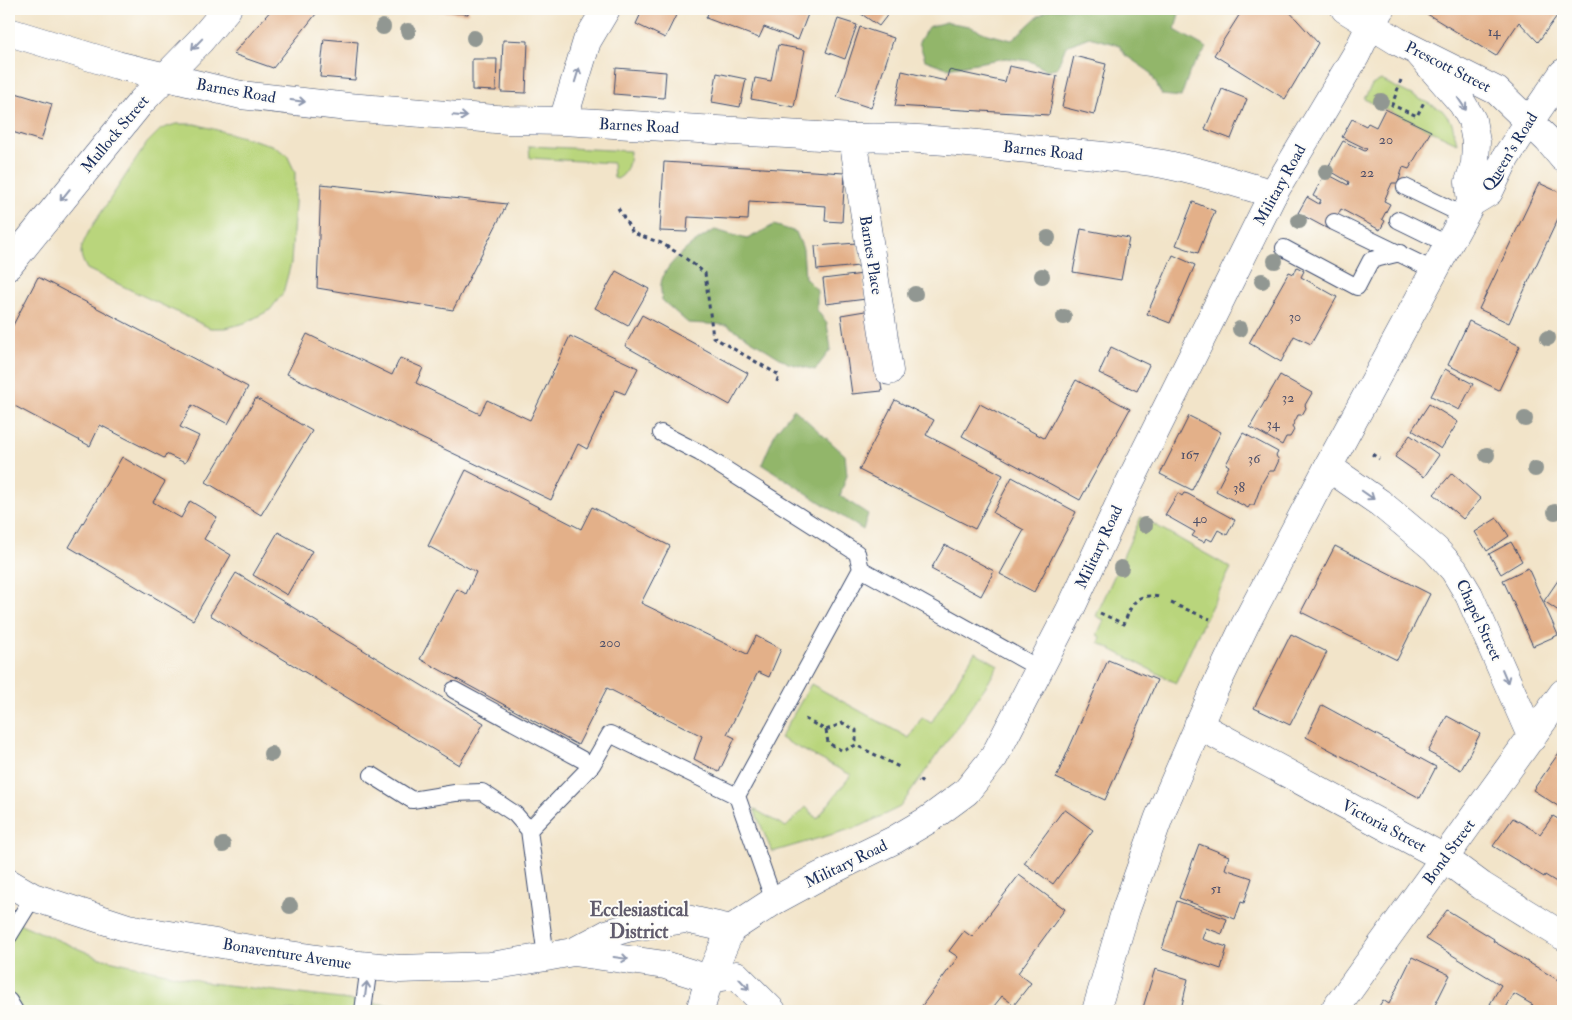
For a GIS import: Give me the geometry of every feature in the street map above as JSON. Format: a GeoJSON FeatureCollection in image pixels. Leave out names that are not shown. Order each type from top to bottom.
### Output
{"type":"FeatureCollection","features":[{"type":"Feature","properties":{"kind":"street","name":"Mullock Street"},"geometry":{"type":"LineString","coordinates":[[9,265],[141,102],[200,42],[228,9]]}},
{"type":"Feature","properties":{"kind":"street"},"geometry":{"type":"LineString","coordinates":[[564,121],[588,41],[606,9]]}},
{"type":"Feature","properties":{"kind":"street","name":"Prescott Street"},"geometry":{"type":"LineString","coordinates":[[1346,9],[1375,16],[1397,41],[1497,92],[1529,121],[1563,158]]}},
{"type":"Feature","properties":{"kind":"street","name":"Military Road"},"geometry":{"type":"LineString","coordinates":[[731,929],[774,901],[894,840],[928,820],[966,792],[994,757],[1081,588],[1125,492],[1273,194],[1356,56],[1375,16]]}},
{"type":"Feature","properties":{"kind":"street","name":"Barnes Road"},"geometry":{"type":"LineString","coordinates":[[9,32],[164,78],[241,95],[348,107],[508,120],[564,121],[956,142],[1162,164],[1202,173],[1273,194]]}},
{"type":"Feature","properties":{"kind":"street"},"geometry":{"type":"LineString","coordinates":[[1096,1011],[1126,909],[1159,817],[1198,725],[1245,625],[1328,467],[1468,210],[1468,182],[1476,164],[1476,142],[1472,120],[1462,103],[1419,53]]}},
{"type":"Feature","properties":{"kind":"street","name":"Queen's Road"},"geometry":{"type":"LineString","coordinates":[[1468,210],[1489,192],[1506,157],[1563,73]]}},
{"type":"Feature","properties":{"kind":"street","name":"Barnes Place"},"geometry":{"type":"LineString","coordinates":[[854,138],[890,371]]}},
{"type":"Feature","properties":{"kind":"street","name":"Chapel Street"},"geometry":{"type":"LineString","coordinates":[[1328,467],[1380,503],[1435,549],[1454,570],[1470,595],[1532,738]]}},
{"type":"Feature","properties":{"kind":"street","name":"Bond Street"},"geometry":{"type":"LineString","coordinates":[[1334,1011],[1563,693]]}},
{"type":"Feature","properties":{"kind":"street","name":"Victoria Street"},"geometry":{"type":"LineString","coordinates":[[1198,725],[1444,858],[1482,886],[1563,936]]}},
{"type":"Feature","properties":{"kind":"street","name":"Bonaventure Avenue"},"geometry":{"type":"LineString","coordinates":[[9,883],[33,897],[128,928],[262,951],[400,969],[490,966],[546,957],[573,952],[607,934],[627,928],[686,919],[731,929]]}},
{"type":"Feature","properties":{"kind":"street"},"geometry":{"type":"LineString","coordinates":[[700,1011],[709,979],[731,929]]}},
{"type":"Feature","properties":{"kind":"street","name":"Bonaventure Avenue"},"geometry":{"type":"LineString","coordinates":[[573,952],[665,965],[709,979]]}},
{"type":"Feature","properties":{"kind":"street"},"geometry":{"type":"LineString","coordinates":[[709,979],[736,975],[772,1011]]}},
{"type":"Feature","properties":{"kind":"lane"},"geometry":{"type":"LineString","coordinates":[[1405,187],[1468,210]]}},
{"type":"Feature","properties":{"kind":"lane"},"geometry":{"type":"LineString","coordinates":[[1398,220],[1449,244]]}},
{"type":"Feature","properties":{"kind":"lane"},"geometry":{"type":"LineString","coordinates":[[1334,222],[1435,271]]}},
{"type":"Feature","properties":{"kind":"lane"},"geometry":{"type":"LineString","coordinates":[[1284,248],[1357,287],[1371,260],[1400,253]]}},
{"type":"Feature","properties":{"kind":"lane"},"geometry":{"type":"LineString","coordinates":[[661,433],[700,453],[857,553],[861,569],[737,796]]}},
{"type":"Feature","properties":{"kind":"lane"},"geometry":{"type":"LineString","coordinates":[[861,569],[1040,669]]}},
{"type":"Feature","properties":{"kind":"lane"},"geometry":{"type":"LineString","coordinates":[[454,690],[592,765]]}},
{"type":"Feature","properties":{"kind":"lane"},"geometry":{"type":"LineString","coordinates":[[529,830],[592,765],[610,734],[737,796],[774,901]]}},
{"type":"Feature","properties":{"kind":"lane"},"geometry":{"type":"LineString","coordinates":[[372,775],[412,800],[482,792],[515,814],[529,830],[546,957]]}},
{"type":"Feature","properties":{"kind":"lane"},"geometry":{"type":"LineString","coordinates":[[9,936],[33,897]]}},
{"type":"Feature","properties":{"kind":"lane"},"geometry":{"type":"LineString","coordinates":[[363,1011],[368,966]]}},
{"type":"Feature","properties":{"kind":"lane"},"geometry":{"type":"LineString","coordinates":[[9,1002],[15,1011]]}},
{"type":"Feature","properties":{"kind":"path"},"geometry":{"type":"LineString","coordinates":[[1401,80],[1392,104],[1417,116],[1424,101]]}},
{"type":"Feature","properties":{"kind":"path"},"geometry":{"type":"LineString","coordinates":[[618,208],[633,233],[661,243],[705,273],[713,337],[779,375],[776,385]]}},
{"type":"Feature","properties":{"kind":"path"},"geometry":{"type":"LineString","coordinates":[[1372,454],[1379,459]]}},
{"type":"Feature","properties":{"kind":"path"},"geometry":{"type":"LineString","coordinates":[[1109,616],[1124,624],[1131,607],[1140,597],[1159,597]]}},
{"type":"Feature","properties":{"kind":"path"},"geometry":{"type":"LineString","coordinates":[[1171,603],[1210,619]]}},
{"type":"Feature","properties":{"kind":"path"},"geometry":{"type":"LineString","coordinates":[[785,708],[826,730]]}},
{"type":"Feature","properties":{"kind":"path"},"geometry":{"type":"LineString","coordinates":[[826,730],[843,723],[856,730],[856,745]]}},
{"type":"Feature","properties":{"kind":"path"},"geometry":{"type":"LineString","coordinates":[[826,730],[828,743],[843,751],[856,745]]}},
{"type":"Feature","properties":{"kind":"path"},"geometry":{"type":"LineString","coordinates":[[856,745],[902,768]]}},
{"type":"Feature","properties":{"kind":"path"},"geometry":{"type":"LineString","coordinates":[[920,780],[924,784]]}},
{"type":"Feature","properties":{"kind":"green space"},"geometry":{"type":"Polygon","coordinates":[[[1050,9],[1180,9],[1175,30],[1207,48],[1190,71],[1181,97],[1162,95],[1150,72],[1125,55],[1119,45],[1089,37],[1066,46],[1057,68],[1046,70],[1030,61],[1006,58],[947,68],[925,60],[919,42],[928,27],[946,22],[969,26],[987,34],[1012,40],[1037,17],[1050,9]]]}},
{"type":"Feature","properties":{"kind":"green space"},"geometry":{"type":"Polygon","coordinates":[[[1381,80],[1442,110],[1452,123],[1457,143],[1364,99],[1372,85],[1381,80]]]}},
{"type":"Feature","properties":{"kind":"green space"},"geometry":{"type":"Polygon","coordinates":[[[176,124],[195,124],[272,145],[287,155],[295,172],[291,263],[283,293],[270,310],[245,323],[226,328],[210,328],[87,269],[82,258],[82,246],[89,231],[147,143],[161,129],[176,124]]]}},
{"type":"Feature","properties":{"kind":"green space"},"geometry":{"type":"Polygon","coordinates":[[[529,146],[630,151],[626,171],[617,179],[614,178],[613,163],[530,158],[529,146]]]}},
{"type":"Feature","properties":{"kind":"green space"},"geometry":{"type":"Polygon","coordinates":[[[774,225],[796,232],[803,249],[805,278],[817,290],[817,310],[827,324],[831,349],[815,370],[788,363],[727,325],[688,323],[662,300],[661,284],[663,276],[674,260],[699,239],[715,230],[747,239],[774,225]]]}},
{"type":"Feature","properties":{"kind":"green space"},"geometry":{"type":"Polygon","coordinates":[[[794,409],[845,455],[847,475],[840,496],[868,514],[863,530],[762,464],[776,431],[794,409]]]}},
{"type":"Feature","properties":{"kind":"green space"},"geometry":{"type":"Polygon","coordinates":[[[1141,517],[1231,568],[1202,625],[1176,683],[1099,643],[1101,637],[1097,635],[1104,620],[1096,616],[1141,517]]]}},
{"type":"Feature","properties":{"kind":"green space"},"geometry":{"type":"Polygon","coordinates":[[[975,652],[998,665],[988,683],[900,807],[861,826],[772,852],[754,809],[786,827],[806,807],[817,819],[851,775],[780,738],[811,684],[909,738],[922,717],[931,723],[975,652]]]}},
{"type":"Feature","properties":{"kind":"green space"},"geometry":{"type":"Polygon","coordinates":[[[9,919],[100,958],[210,983],[431,1011],[9,1011],[9,919]]]}},
{"type":"Feature","properties":{"kind":"building"},"geometry":{"type":"Polygon","coordinates":[[[272,9],[320,9],[273,68],[233,54],[272,9]]]}},
{"type":"Feature","properties":{"kind":"building"},"geometry":{"type":"Polygon","coordinates":[[[432,9],[469,9],[468,14],[432,11],[432,9]]]}},
{"type":"Feature","properties":{"kind":"building"},"geometry":{"type":"Polygon","coordinates":[[[643,9],[679,9],[665,38],[636,24],[643,9]]]}},
{"type":"Feature","properties":{"kind":"building"},"geometry":{"type":"Polygon","coordinates":[[[710,9],[810,9],[798,40],[764,27],[759,38],[706,18],[710,9]]]}},
{"type":"Feature","properties":{"kind":"building"},"geometry":{"type":"Polygon","coordinates":[[[854,9],[892,9],[879,26],[854,9]]]}},
{"type":"Feature","properties":{"kind":"building"},"geometry":{"type":"Polygon","coordinates":[[[1243,9],[1287,9],[1318,43],[1285,99],[1214,55],[1243,9]]]}},
{"type":"Feature","properties":{"kind":"building"},"geometry":{"type":"Polygon","coordinates":[[[1419,9],[1562,9],[1538,42],[1519,22],[1496,56],[1419,9]]]}},
{"type":"Feature","properties":{"kind":"building"},"geometry":{"type":"Polygon","coordinates":[[[838,19],[857,25],[845,59],[826,52],[838,19]]]}},
{"type":"Feature","properties":{"kind":"building"},"geometry":{"type":"Polygon","coordinates":[[[860,27],[894,38],[871,108],[837,97],[860,27]]]}},
{"type":"Feature","properties":{"kind":"building"},"geometry":{"type":"Polygon","coordinates":[[[324,39],[358,42],[355,80],[320,77],[324,39]]]}},
{"type":"Feature","properties":{"kind":"building"},"geometry":{"type":"Polygon","coordinates":[[[503,40],[528,41],[526,93],[501,92],[503,40]]]}},
{"type":"Feature","properties":{"kind":"building"},"geometry":{"type":"Polygon","coordinates":[[[778,45],[805,50],[794,107],[751,99],[755,78],[771,81],[778,45]]]}},
{"type":"Feature","properties":{"kind":"building"},"geometry":{"type":"Polygon","coordinates":[[[1074,56],[1106,64],[1094,115],[1062,107],[1074,56]]]}},
{"type":"Feature","properties":{"kind":"building"},"geometry":{"type":"Polygon","coordinates":[[[472,59],[497,59],[496,91],[472,90],[472,59]]]}},
{"type":"Feature","properties":{"kind":"building"},"geometry":{"type":"Polygon","coordinates":[[[1009,66],[1057,76],[1049,115],[895,106],[902,71],[946,81],[949,70],[1005,82],[1009,66]]]}},
{"type":"Feature","properties":{"kind":"building"},"geometry":{"type":"Polygon","coordinates":[[[616,68],[666,72],[664,98],[614,94],[616,68]]]}},
{"type":"Feature","properties":{"kind":"building"},"geometry":{"type":"Polygon","coordinates":[[[717,73],[746,79],[740,107],[712,102],[717,73]]]}},
{"type":"Feature","properties":{"kind":"building"},"geometry":{"type":"Polygon","coordinates":[[[1222,89],[1247,99],[1231,139],[1205,129],[1222,89]]]}},
{"type":"Feature","properties":{"kind":"building"},"geometry":{"type":"Polygon","coordinates":[[[9,91],[52,104],[41,141],[9,131],[9,91]]]}},
{"type":"Feature","properties":{"kind":"building"},"geometry":{"type":"Polygon","coordinates":[[[1385,109],[1431,131],[1409,169],[1403,167],[1398,183],[1392,183],[1384,201],[1390,204],[1382,219],[1385,221],[1380,230],[1341,209],[1330,230],[1298,213],[1307,197],[1319,204],[1321,200],[1313,196],[1325,173],[1348,185],[1349,182],[1327,169],[1343,141],[1365,151],[1367,149],[1342,137],[1352,119],[1366,126],[1368,123],[1376,127],[1385,109]]]}},
{"type":"Feature","properties":{"kind":"building"},"geometry":{"type":"Polygon","coordinates":[[[664,162],[845,173],[842,222],[825,221],[826,206],[749,201],[748,220],[688,217],[687,232],[660,231],[664,162]]]}},
{"type":"Feature","properties":{"kind":"building"},"geometry":{"type":"Polygon","coordinates":[[[1539,183],[1563,194],[1563,208],[1509,323],[1479,309],[1539,183]]]}},
{"type":"Feature","properties":{"kind":"building"},"geometry":{"type":"Polygon","coordinates":[[[321,184],[507,204],[453,310],[317,288],[321,184]]]}},
{"type":"Feature","properties":{"kind":"building"},"geometry":{"type":"Polygon","coordinates":[[[1193,202],[1215,211],[1198,253],[1176,245],[1193,202]]]}},
{"type":"Feature","properties":{"kind":"building"},"geometry":{"type":"Polygon","coordinates":[[[1081,229],[1129,238],[1121,280],[1073,272],[1081,229]]]}},
{"type":"Feature","properties":{"kind":"building"},"geometry":{"type":"Polygon","coordinates":[[[857,243],[859,266],[817,270],[815,246],[857,243]]]}},
{"type":"Feature","properties":{"kind":"building"},"geometry":{"type":"Polygon","coordinates":[[[1173,255],[1195,265],[1170,323],[1147,314],[1173,255]]]}},
{"type":"Feature","properties":{"kind":"building"},"geometry":{"type":"Polygon","coordinates":[[[1297,267],[1304,271],[1301,277],[1337,297],[1311,344],[1294,336],[1281,362],[1249,343],[1289,272],[1294,274],[1297,267]]]}},
{"type":"Feature","properties":{"kind":"building"},"geometry":{"type":"Polygon","coordinates":[[[616,271],[649,289],[628,326],[595,308],[616,271]]]}},
{"type":"Feature","properties":{"kind":"building"},"geometry":{"type":"Polygon","coordinates":[[[863,274],[866,299],[826,304],[823,279],[863,274]]]}},
{"type":"Feature","properties":{"kind":"building"},"geometry":{"type":"Polygon","coordinates":[[[38,277],[248,387],[228,424],[192,405],[180,427],[199,436],[185,463],[166,454],[164,458],[100,425],[90,446],[9,403],[9,327],[11,329],[38,277]]]}},
{"type":"Feature","properties":{"kind":"building"},"geometry":{"type":"Polygon","coordinates":[[[871,310],[882,391],[852,394],[841,315],[871,310]]]}},
{"type":"Feature","properties":{"kind":"building"},"geometry":{"type":"Polygon","coordinates":[[[642,315],[748,373],[730,405],[625,346],[642,315]]]}},
{"type":"Feature","properties":{"kind":"building"},"geometry":{"type":"Polygon","coordinates":[[[1469,321],[1520,346],[1499,390],[1448,365],[1469,321]]]}},
{"type":"Feature","properties":{"kind":"building"},"geometry":{"type":"Polygon","coordinates":[[[307,334],[392,375],[400,358],[423,368],[416,383],[480,414],[487,400],[530,420],[570,336],[638,368],[625,394],[615,390],[587,449],[578,444],[551,500],[287,374],[307,334]]]}},
{"type":"Feature","properties":{"kind":"building"},"geometry":{"type":"Polygon","coordinates":[[[1111,347],[1149,365],[1137,391],[1099,373],[1111,347]]]}},
{"type":"Feature","properties":{"kind":"building"},"geometry":{"type":"Polygon","coordinates":[[[1445,369],[1473,384],[1459,410],[1431,396],[1445,369]]]}},
{"type":"Feature","properties":{"kind":"building"},"geometry":{"type":"Polygon","coordinates":[[[1280,375],[1312,393],[1302,415],[1298,415],[1292,427],[1294,430],[1290,437],[1286,437],[1282,445],[1250,427],[1280,375]]]}},
{"type":"Feature","properties":{"kind":"building"},"geometry":{"type":"Polygon","coordinates":[[[1076,380],[1130,409],[1080,500],[962,436],[980,404],[1044,438],[1076,380]]]}},
{"type":"Feature","properties":{"kind":"building"},"geometry":{"type":"Polygon","coordinates":[[[256,398],[312,431],[261,515],[206,482],[256,398]]]}},
{"type":"Feature","properties":{"kind":"building"},"geometry":{"type":"Polygon","coordinates":[[[895,400],[934,420],[926,435],[1003,475],[975,529],[859,470],[895,400]]]}},
{"type":"Feature","properties":{"kind":"building"},"geometry":{"type":"Polygon","coordinates":[[[1429,404],[1458,422],[1441,449],[1412,430],[1429,404]]]}},
{"type":"Feature","properties":{"kind":"building"},"geometry":{"type":"Polygon","coordinates":[[[1189,416],[1221,432],[1192,490],[1160,474],[1189,416]]]}},
{"type":"Feature","properties":{"kind":"building"},"geometry":{"type":"Polygon","coordinates":[[[1243,433],[1278,452],[1276,456],[1279,460],[1274,471],[1269,471],[1262,483],[1254,505],[1250,505],[1248,508],[1216,491],[1229,466],[1226,464],[1243,433]]]}},
{"type":"Feature","properties":{"kind":"building"},"geometry":{"type":"Polygon","coordinates":[[[1410,435],[1439,455],[1424,477],[1395,457],[1410,435]]]}},
{"type":"Feature","properties":{"kind":"building"},"geometry":{"type":"Polygon","coordinates":[[[122,457],[165,482],[153,502],[181,518],[190,501],[217,517],[204,539],[231,555],[193,620],[69,547],[122,457]]]}},
{"type":"Feature","properties":{"kind":"building"},"geometry":{"type":"Polygon","coordinates":[[[466,470],[581,529],[592,507],[670,546],[641,603],[747,654],[756,636],[781,649],[769,677],[758,672],[727,734],[735,738],[719,772],[694,759],[702,736],[607,688],[578,745],[420,659],[457,589],[466,594],[476,572],[428,546],[466,470]]]}},
{"type":"Feature","properties":{"kind":"building"},"geometry":{"type":"Polygon","coordinates":[[[1452,473],[1481,499],[1463,519],[1434,494],[1452,473]]]}},
{"type":"Feature","properties":{"kind":"building"},"geometry":{"type":"Polygon","coordinates":[[[1012,477],[1076,512],[1034,592],[1000,574],[1024,530],[993,513],[1012,477]]]}},
{"type":"Feature","properties":{"kind":"building"},"geometry":{"type":"Polygon","coordinates":[[[1178,493],[1182,496],[1184,493],[1188,494],[1235,520],[1227,535],[1218,530],[1212,541],[1206,538],[1204,542],[1192,536],[1195,532],[1165,515],[1178,493]]]}},
{"type":"Feature","properties":{"kind":"building"},"geometry":{"type":"Polygon","coordinates":[[[1497,518],[1509,536],[1487,551],[1475,532],[1497,518]]]}},
{"type":"Feature","properties":{"kind":"building"},"geometry":{"type":"Polygon","coordinates":[[[278,532],[312,551],[287,595],[253,575],[278,532]]]}},
{"type":"Feature","properties":{"kind":"building"},"geometry":{"type":"Polygon","coordinates":[[[1511,542],[1522,561],[1501,574],[1489,554],[1511,542]]]}},
{"type":"Feature","properties":{"kind":"building"},"geometry":{"type":"Polygon","coordinates":[[[945,545],[994,571],[981,596],[931,569],[945,545]]]}},
{"type":"Feature","properties":{"kind":"building"},"geometry":{"type":"Polygon","coordinates":[[[1335,546],[1430,594],[1397,660],[1301,612],[1335,546]]]}},
{"type":"Feature","properties":{"kind":"building"},"geometry":{"type":"Polygon","coordinates":[[[1528,568],[1558,635],[1533,646],[1503,580],[1528,568]]]}},
{"type":"Feature","properties":{"kind":"building"},"geometry":{"type":"Polygon","coordinates":[[[236,573],[484,723],[459,765],[210,615],[236,573]]]}},
{"type":"Feature","properties":{"kind":"building"},"geometry":{"type":"Polygon","coordinates":[[[1563,573],[1563,614],[1544,601],[1563,573]]]}},
{"type":"Feature","properties":{"kind":"building"},"geometry":{"type":"Polygon","coordinates":[[[1291,634],[1327,652],[1290,725],[1254,708],[1291,634]]]}},
{"type":"Feature","properties":{"kind":"building"},"geometry":{"type":"Polygon","coordinates":[[[1108,660],[1157,680],[1105,800],[1056,778],[1108,660]]]}},
{"type":"Feature","properties":{"kind":"building"},"geometry":{"type":"Polygon","coordinates":[[[1322,705],[1436,767],[1420,798],[1306,737],[1322,705]]]}},
{"type":"Feature","properties":{"kind":"building"},"geometry":{"type":"Polygon","coordinates":[[[1447,716],[1480,734],[1461,770],[1428,752],[1447,716]]]}},
{"type":"Feature","properties":{"kind":"building"},"geometry":{"type":"Polygon","coordinates":[[[1563,747],[1563,806],[1561,808],[1533,790],[1563,747]]]}},
{"type":"Feature","properties":{"kind":"building"},"geometry":{"type":"Polygon","coordinates":[[[1064,809],[1093,830],[1053,884],[1024,863],[1064,809]]]}},
{"type":"Feature","properties":{"kind":"building"},"geometry":{"type":"Polygon","coordinates":[[[1553,816],[1563,822],[1563,886],[1545,875],[1544,877],[1493,846],[1513,818],[1540,834],[1553,816]]]}},
{"type":"Feature","properties":{"kind":"building"},"geometry":{"type":"Polygon","coordinates":[[[1199,844],[1229,856],[1225,869],[1252,878],[1244,903],[1241,902],[1235,919],[1179,898],[1199,844]]]}},
{"type":"Feature","properties":{"kind":"building"},"geometry":{"type":"Polygon","coordinates":[[[1019,875],[1065,909],[1018,973],[1031,983],[1014,1005],[1002,996],[990,1011],[918,1011],[958,957],[949,951],[964,931],[972,937],[1019,875]]]}},
{"type":"Feature","properties":{"kind":"building"},"geometry":{"type":"Polygon","coordinates":[[[1177,901],[1227,919],[1222,934],[1206,928],[1202,939],[1227,947],[1221,969],[1162,949],[1177,901]]]}},
{"type":"Feature","properties":{"kind":"building"},"geometry":{"type":"Polygon","coordinates":[[[1447,910],[1494,939],[1493,941],[1563,983],[1563,1011],[1526,1011],[1533,1005],[1514,994],[1504,1011],[1490,1004],[1501,985],[1426,939],[1447,910]]]}},
{"type":"Feature","properties":{"kind":"building"},"geometry":{"type":"Polygon","coordinates":[[[1412,957],[1450,975],[1432,1011],[1376,1011],[1383,1000],[1389,1004],[1412,957]]]}},
{"type":"Feature","properties":{"kind":"building"},"geometry":{"type":"Polygon","coordinates":[[[1155,969],[1188,979],[1182,1011],[1142,1011],[1155,969]]]}},
{"type":"Feature","properties":{"kind":"district","name":"Ecclesiastical District"},"geometry":{"type":"Point","coordinates":[639,921]}}]}
